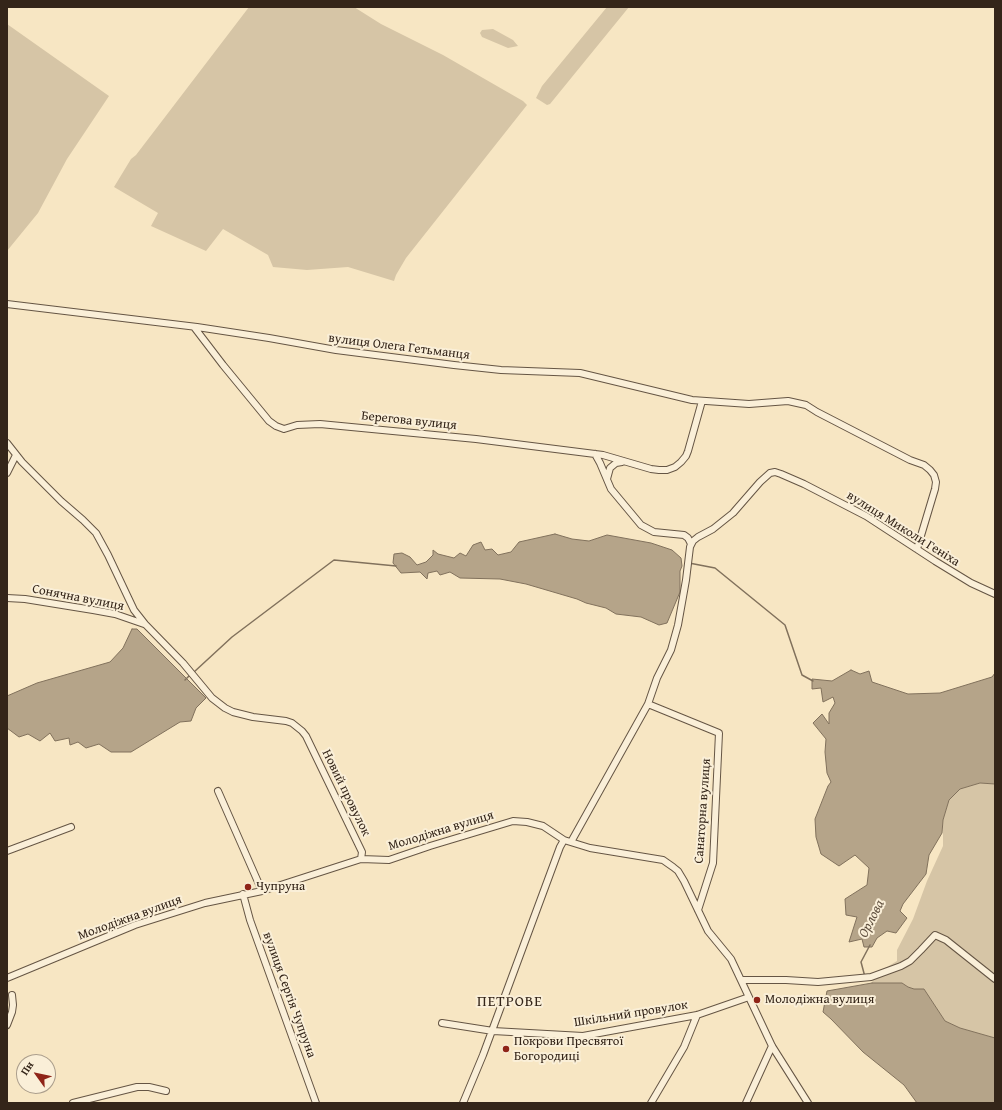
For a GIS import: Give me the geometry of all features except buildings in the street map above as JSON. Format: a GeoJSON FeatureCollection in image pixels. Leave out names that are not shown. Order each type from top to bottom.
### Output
{"type":"FeatureCollection","features":[{"type":"Feature","properties":{"kind":"street","name":"вулиця Олега Гетьманця"},"geometry":{"type":"LineString","coordinates":[[7,304],[194,327],[336,350],[454,366],[501,370],[580,373],[692,400],[749,404],[788,401],[806,405],[924,466],[934,475],[936,482],[935,490],[917,549]]}},
{"type":"Feature","properties":{"kind":"street","name":"Берегова вулиця"},"geometry":{"type":"LineString","coordinates":[[194,327],[260,411],[269,421],[284,428],[296,425],[320,424],[476,439],[603,455],[651,469],[667,470],[675,467],[681,462],[688,451],[702,401]]}},
{"type":"Feature","properties":{"kind":"street"},"geometry":{"type":"LineString","coordinates":[[7,443],[16,455],[61,501],[96,533],[134,610],[144,624]]}},
{"type":"Feature","properties":{"kind":"street"},"geometry":{"type":"LineString","coordinates":[[571,842],[648,704],[657,678],[671,650],[678,624],[690,547],[690,541],[686,536],[654,532],[641,525],[611,489],[595,454]]}},
{"type":"Feature","properties":{"kind":"street"},"geometry":{"type":"LineString","coordinates":[[7,473],[16,455]]}},
{"type":"Feature","properties":{"kind":"street"},"geometry":{"type":"LineString","coordinates":[[607,480],[608,471],[610,468],[616,463],[624,462]]}},
{"type":"Feature","properties":{"kind":"street","name":"вулиця Миколи Геніха"},"geometry":{"type":"LineString","coordinates":[[690,547],[698,537],[733,513],[766,476],[775,472],[810,487],[866,516],[970,583],[995,594]]}},
{"type":"Feature","properties":{"kind":"street","name":"Сонячна вулиця"},"geometry":{"type":"LineString","coordinates":[[7,598],[25,599],[115,614],[144,624]]}},
{"type":"Feature","properties":{"kind":"street","name":"Новий провулок"},"geometry":{"type":"LineString","coordinates":[[144,624],[183,663],[212,698],[222,706],[233,712],[286,721],[297,726],[306,736],[362,852],[361,860]]}},
{"type":"Feature","properties":{"kind":"street","name":"Санаторна вулиця"},"geometry":{"type":"LineString","coordinates":[[648,704],[719,733],[713,863],[698,910]]}},
{"type":"Feature","properties":{"kind":"street"},"geometry":{"type":"LineString","coordinates":[[218,791],[262,891]]}},
{"type":"Feature","properties":{"kind":"street","name":"Молодіжна вулиця"},"geometry":{"type":"LineString","coordinates":[[7,978],[135,924],[205,903],[262,891],[361,860],[390,860],[430,846],[513,821],[527,822],[543,826],[564,840],[590,848],[663,860],[673,866],[681,876],[698,910]]}},
{"type":"Feature","properties":{"kind":"street"},"geometry":{"type":"LineString","coordinates":[[7,851],[72,827]]}},
{"type":"Feature","properties":{"kind":"street"},"geometry":{"type":"LineString","coordinates":[[463,1103],[470,1090],[493,1031],[560,847],[564,840]]}},
{"type":"Feature","properties":{"kind":"street","name":"вулиця Сергія Чупруна"},"geometry":{"type":"LineString","coordinates":[[243,894],[250,920],[316,1103]]}},
{"type":"Feature","properties":{"kind":"street"},"geometry":{"type":"LineString","coordinates":[[698,910],[708,931],[731,959],[772,1046],[808,1103]]}},
{"type":"Feature","properties":{"kind":"street"},"geometry":{"type":"LineString","coordinates":[[741,980],[818,982],[871,977],[901,966],[921,950],[935,935],[946,940],[995,979]]}},
{"type":"Feature","properties":{"kind":"street"},"geometry":{"type":"LineString","coordinates":[[7,1025],[14,1005],[12,995]]}},
{"type":"Feature","properties":{"kind":"street","name":"Шкільний провулок"},"geometry":{"type":"LineString","coordinates":[[442,1023],[493,1031],[583,1036],[697,1015],[749,997]]}},
{"type":"Feature","properties":{"kind":"street"},"geometry":{"type":"LineString","coordinates":[[651,1103],[684,1047],[697,1015]]}},
{"type":"Feature","properties":{"kind":"street"},"geometry":{"type":"LineString","coordinates":[[746,1103],[772,1046]]}},
{"type":"Feature","properties":{"kind":"street"},"geometry":{"type":"LineString","coordinates":[[73,1103],[137,1087],[166,1090]]}},
{"type":"Feature","properties":{"kind":"shaded area"},"geometry":{"type":"Polygon","coordinates":[[[249,7],[354,7],[381,24],[443,55],[523,101],[527,105],[406,258],[394,281],[348,267],[307,270],[273,267],[268,255],[223,229],[206,251],[151,226],[158,213],[114,187],[131,159],[136,155],[249,7]]]}},
{"type":"Feature","properties":{"kind":"shaded area"},"geometry":{"type":"Polygon","coordinates":[[[607,7],[629,7],[550,104],[547,105],[536,98],[542,86],[607,7]]]}},
{"type":"Feature","properties":{"kind":"shaded area"},"geometry":{"type":"Polygon","coordinates":[[[7,24],[109,96],[67,159],[38,213],[7,251],[7,24]]]}},
{"type":"Feature","properties":{"kind":"shaded area"},"geometry":{"type":"Polygon","coordinates":[[[493,29],[513,40],[518,46],[508,48],[482,37],[480,33],[482,30],[493,29]]]}},
{"type":"Feature","properties":{"kind":"shaded area"},"geometry":{"type":"Polygon","coordinates":[[[980,783],[995,784],[995,1038],[960,1028],[945,1021],[924,989],[914,989],[902,983],[872,983],[875,972],[897,961],[897,950],[913,919],[927,881],[943,846],[943,820],[949,800],[960,789],[980,783]]]}},
{"type":"Feature","properties":{"kind":"water"},"geometry":{"type":"Polygon","coordinates":[[[555,534],[572,539],[589,541],[607,535],[651,543],[672,550],[681,558],[682,566],[680,571],[680,592],[667,623],[659,625],[641,617],[616,614],[606,608],[577,599],[526,584],[500,579],[460,578],[450,572],[440,575],[437,571],[428,573],[427,579],[420,572],[401,573],[393,563],[394,554],[402,553],[410,557],[417,565],[426,562],[433,555],[433,550],[438,554],[454,558],[460,553],[466,556],[473,545],[481,542],[485,550],[492,549],[498,555],[511,552],[519,542],[555,534]]]}},
{"type":"Feature","properties":{"kind":"water"},"geometry":{"type":"Polygon","coordinates":[[[132,629],[137,629],[206,698],[196,708],[191,721],[180,722],[131,752],[111,752],[99,744],[86,748],[78,742],[70,745],[69,738],[55,741],[50,733],[40,741],[28,734],[19,737],[7,728],[7,696],[37,683],[110,662],[123,648],[132,629]]]}},
{"type":"Feature","properties":{"kind":"water"},"geometry":{"type":"Polygon","coordinates":[[[851,670],[860,674],[869,671],[872,682],[908,694],[940,693],[992,677],[995,673],[995,784],[980,783],[960,789],[949,800],[943,820],[942,833],[929,855],[926,874],[903,904],[900,911],[907,918],[896,933],[887,931],[877,938],[872,947],[864,947],[862,939],[849,942],[857,917],[846,915],[845,899],[867,885],[869,868],[855,855],[839,866],[821,854],[816,837],[815,819],[831,782],[827,773],[825,752],[826,739],[813,723],[822,714],[829,724],[829,713],[835,703],[833,697],[823,702],[821,688],[812,689],[812,679],[832,681],[851,670]]]}},
{"type":"Feature","properties":{"kind":"water"},"geometry":{"type":"Polygon","coordinates":[[[872,983],[902,983],[914,989],[924,989],[945,1021],[960,1028],[995,1038],[995,1103],[917,1103],[904,1085],[863,1052],[823,1012],[827,991],[872,983]]]}},
{"type":"Feature","properties":{"kind":"waterway"},"geometry":{"type":"LineString","coordinates":[[194,672],[232,637],[334,560],[396,566]]}},
{"type":"Feature","properties":{"kind":"waterway"},"geometry":{"type":"LineString","coordinates":[[689,563],[715,568],[785,625],[802,675],[813,681]]}},
{"type":"Feature","properties":{"kind":"waterway"},"geometry":{"type":"LineString","coordinates":[[185,680],[191,674]]}},
{"type":"Feature","properties":{"kind":"waterway","name":"Орлова"},"geometry":{"type":"LineString","coordinates":[[865,977],[861,962],[870,945]]}},
{"type":"Feature","properties":{"kind":"place","name":"Чупруна"},"geometry":{"type":"Point","coordinates":[248,887]}},
{"type":"Feature","properties":{"kind":"place","name":"Молодіжна вулиця"},"geometry":{"type":"Point","coordinates":[757,1000]}},
{"type":"Feature","properties":{"kind":"place","name":"Покрови Пресвятої Богородиці"},"geometry":{"type":"Point","coordinates":[506,1049]}},
{"type":"Feature","properties":{"kind":"district","name":"ПЕТРОВЕ"},"geometry":{"type":"Point","coordinates":[510,1002]}}]}
